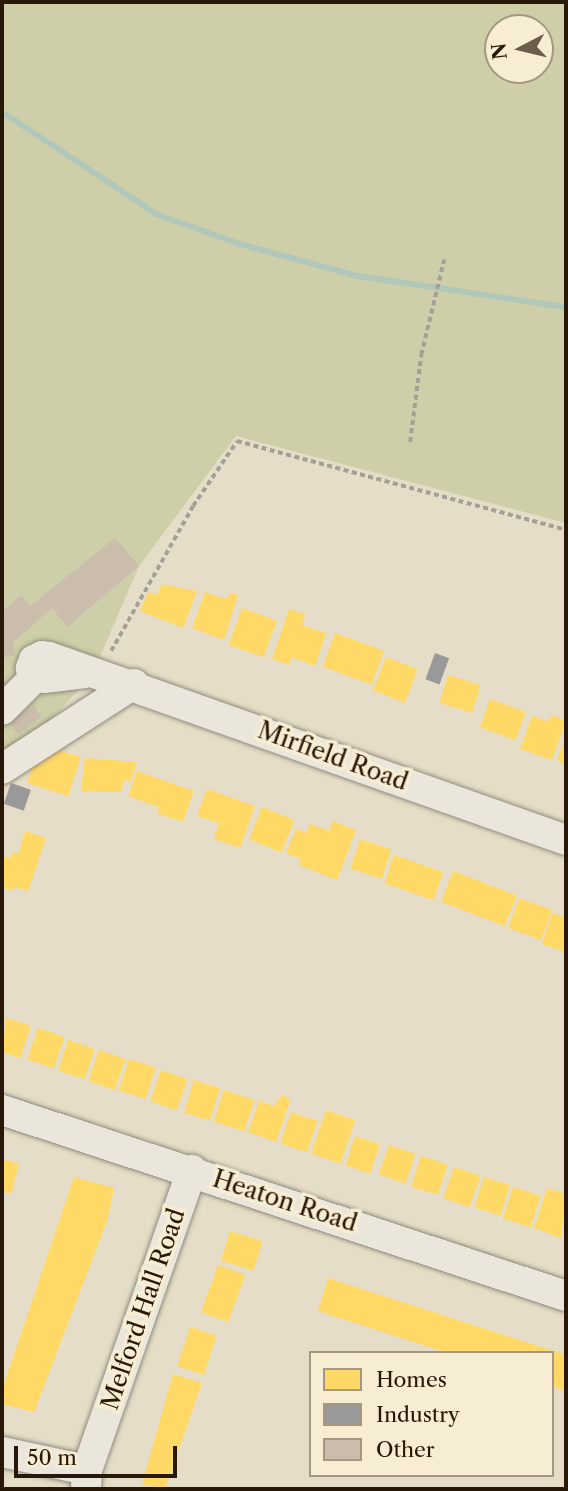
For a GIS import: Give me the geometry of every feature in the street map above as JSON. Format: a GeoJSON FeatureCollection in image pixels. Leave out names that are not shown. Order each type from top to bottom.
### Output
{"type":"FeatureCollection","features":[{"type":"Feature","properties":{"kind":"street","name":"Mirfield Road"},"geometry":{"type":"LineString","coordinates":[[42,669],[99,672],[566,840]]}},
{"type":"Feature","properties":{"kind":"street"},"geometry":{"type":"LineString","coordinates":[[2,679],[42,669]]}},
{"type":"Feature","properties":{"kind":"street"},"geometry":{"type":"LineString","coordinates":[[2,709],[42,669]]}},
{"type":"Feature","properties":{"kind":"street"},"geometry":{"type":"LineString","coordinates":[[2,769],[134,684]]}},
{"type":"Feature","properties":{"kind":"street","name":"Heaton Road"},"geometry":{"type":"LineString","coordinates":[[2,1110],[192,1170],[566,1296]]}},
{"type":"Feature","properties":{"kind":"street","name":"Melford Hall Road"},"geometry":{"type":"LineString","coordinates":[[86,1479],[192,1170]]}},
{"type":"Feature","properties":{"kind":"street"},"geometry":{"type":"LineString","coordinates":[[2,1452],[86,1479]]}},
{"type":"Feature","properties":{"kind":"path"},"geometry":{"type":"LineString","coordinates":[[410,442],[421,355],[444,260]]}},
{"type":"Feature","properties":{"kind":"path"},"geometry":{"type":"LineString","coordinates":[[99,672],[193,506],[237,441],[566,530]]}},
{"type":"Feature","properties":{"kind":"green space"},"geometry":{"type":"Polygon","coordinates":[[[2,2],[566,2],[566,523],[236,436],[139,566],[92,675],[34,738],[2,761],[2,2]]]}},
{"type":"Feature","properties":{"kind":"building: Homes"},"geometry":{"type":"Polygon","coordinates":[[[162,584],[197,591],[183,628],[140,611],[148,592],[157,595],[162,584]]]}},
{"type":"Feature","properties":{"kind":"building: Homes"},"geometry":{"type":"Polygon","coordinates":[[[205,592],[225,599],[231,593],[238,595],[224,640],[192,628],[205,592]]]}},
{"type":"Feature","properties":{"kind":"building: Homes"},"geometry":{"type":"Polygon","coordinates":[[[242,608],[277,621],[263,657],[229,645],[242,608]]]}},
{"type":"Feature","properties":{"kind":"building: Homes"},"geometry":{"type":"Polygon","coordinates":[[[289,609],[305,614],[302,625],[326,633],[315,666],[291,657],[289,665],[272,659],[289,609]]]}},
{"type":"Feature","properties":{"kind":"building: Homes"},"geometry":{"type":"Polygon","coordinates":[[[335,633],[384,651],[372,685],[323,667],[335,633]]]}},
{"type":"Feature","properties":{"kind":"building: Homes"},"geometry":{"type":"Polygon","coordinates":[[[386,657],[418,669],[405,703],[373,691],[386,657]]]}},
{"type":"Feature","properties":{"kind":"building: Homes"},"geometry":{"type":"Polygon","coordinates":[[[448,675],[481,685],[472,713],[440,703],[448,675]]]}},
{"type":"Feature","properties":{"kind":"building: Homes"},"geometry":{"type":"Polygon","coordinates":[[[490,699],[526,712],[515,740],[480,727],[490,699]]]}},
{"type":"Feature","properties":{"kind":"building: Homes"},"geometry":{"type":"Polygon","coordinates":[[[551,715],[566,721],[552,760],[520,749],[532,716],[549,722],[551,715]]]}},
{"type":"Feature","properties":{"kind":"building: Homes"},"geometry":{"type":"Polygon","coordinates":[[[566,734],[566,764],[557,761],[566,734]]]}},
{"type":"Feature","properties":{"kind":"building: Homes"},"geometry":{"type":"Polygon","coordinates":[[[52,748],[81,757],[68,796],[27,783],[36,754],[48,758],[52,748]]]}},
{"type":"Feature","properties":{"kind":"building: Homes"},"geometry":{"type":"Polygon","coordinates":[[[85,758],[137,762],[131,781],[124,779],[121,792],[81,791],[85,758]]]}},
{"type":"Feature","properties":{"kind":"building: Homes"},"geometry":{"type":"Polygon","coordinates":[[[137,771],[194,791],[183,822],[157,813],[159,807],[128,796],[137,771]]]}},
{"type":"Feature","properties":{"kind":"building: Homes"},"geometry":{"type":"Polygon","coordinates":[[[207,789],[255,806],[240,848],[214,839],[219,823],[197,816],[207,789]]]}},
{"type":"Feature","properties":{"kind":"building: Homes"},"geometry":{"type":"Polygon","coordinates":[[[262,807],[294,820],[281,853],[249,839],[262,807]]]}},
{"type":"Feature","properties":{"kind":"building: Homes"},"geometry":{"type":"Polygon","coordinates":[[[333,821],[356,830],[337,880],[299,865],[301,859],[286,853],[296,829],[306,833],[310,824],[329,831],[333,821]]]}},
{"type":"Feature","properties":{"kind":"building: Homes"},"geometry":{"type":"Polygon","coordinates":[[[25,831],[46,838],[28,891],[14,887],[12,891],[2,887],[2,856],[10,858],[12,852],[18,854],[25,831]]]}},
{"type":"Feature","properties":{"kind":"building: Homes"},"geometry":{"type":"Polygon","coordinates":[[[360,839],[391,849],[382,879],[350,868],[360,839]]]}},
{"type":"Feature","properties":{"kind":"building: Homes"},"geometry":{"type":"Polygon","coordinates":[[[394,855],[443,872],[433,900],[384,883],[394,855]]]}},
{"type":"Feature","properties":{"kind":"building: Homes"},"geometry":{"type":"Polygon","coordinates":[[[453,871],[516,895],[505,926],[441,902],[453,871]]]}},
{"type":"Feature","properties":{"kind":"building: Homes"},"geometry":{"type":"Polygon","coordinates":[[[519,898],[552,910],[541,940],[508,928],[519,898]]]}},
{"type":"Feature","properties":{"kind":"building: Homes"},"geometry":{"type":"Polygon","coordinates":[[[552,913],[566,917],[566,952],[542,944],[552,913]]]}},
{"type":"Feature","properties":{"kind":"building: Homes"},"geometry":{"type":"Polygon","coordinates":[[[6,1018],[31,1026],[20,1058],[2,1052],[6,1018]]]}},
{"type":"Feature","properties":{"kind":"building: Homes"},"geometry":{"type":"Polygon","coordinates":[[[38,1028],[64,1037],[54,1068],[27,1059],[38,1028]]]}},
{"type":"Feature","properties":{"kind":"building: Homes"},"geometry":{"type":"Polygon","coordinates":[[[68,1040],[95,1049],[85,1079],[58,1070],[68,1040]]]}},
{"type":"Feature","properties":{"kind":"building: Homes"},"geometry":{"type":"Polygon","coordinates":[[[99,1050],[125,1059],[115,1090],[88,1081],[99,1050]]]}},
{"type":"Feature","properties":{"kind":"building: Homes"},"geometry":{"type":"Polygon","coordinates":[[[129,1059],[156,1068],[145,1099],[119,1090],[129,1059]]]}},
{"type":"Feature","properties":{"kind":"building: Homes"},"geometry":{"type":"Polygon","coordinates":[[[161,1070],[187,1079],[177,1110],[150,1101],[161,1070]]]}},
{"type":"Feature","properties":{"kind":"building: Homes"},"geometry":{"type":"Polygon","coordinates":[[[194,1080],[220,1088],[210,1120],[184,1113],[194,1080]]]}},
{"type":"Feature","properties":{"kind":"building: Homes"},"geometry":{"type":"Polygon","coordinates":[[[224,1090],[254,1100],[244,1131],[214,1121],[224,1090]]]}},
{"type":"Feature","properties":{"kind":"building: Homes"},"geometry":{"type":"Polygon","coordinates":[[[283,1094],[290,1101],[276,1142],[248,1132],[259,1101],[274,1106],[283,1094]]]}},
{"type":"Feature","properties":{"kind":"building: Homes"},"geometry":{"type":"Polygon","coordinates":[[[326,1110],[355,1120],[340,1164],[311,1153],[326,1110]]]}},
{"type":"Feature","properties":{"kind":"building: Homes"},"geometry":{"type":"Polygon","coordinates":[[[291,1112],[317,1121],[307,1152],[280,1143],[291,1112]]]}},
{"type":"Feature","properties":{"kind":"building: Homes"},"geometry":{"type":"Polygon","coordinates":[[[355,1136],[380,1144],[370,1174],[345,1165],[355,1136]]]}},
{"type":"Feature","properties":{"kind":"building: Homes"},"geometry":{"type":"Polygon","coordinates":[[[389,1145],[415,1154],[405,1183],[379,1174],[389,1145]]]}},
{"type":"Feature","properties":{"kind":"building: Homes"},"geometry":{"type":"Polygon","coordinates":[[[421,1156],[448,1165],[438,1195],[411,1186],[421,1156]]]}},
{"type":"Feature","properties":{"kind":"building: Homes"},"geometry":{"type":"Polygon","coordinates":[[[2,1159],[19,1164],[11,1194],[2,1191],[2,1159]]]}},
{"type":"Feature","properties":{"kind":"building: Homes"},"geometry":{"type":"Polygon","coordinates":[[[454,1167],[480,1176],[470,1207],[443,1198],[454,1167]]]}},
{"type":"Feature","properties":{"kind":"building: Homes"},"geometry":{"type":"Polygon","coordinates":[[[74,1177],[114,1188],[107,1221],[34,1412],[2,1404],[2,1390],[74,1177]]]}},
{"type":"Feature","properties":{"kind":"building: Homes"},"geometry":{"type":"Polygon","coordinates":[[[484,1177],[510,1185],[500,1215],[475,1208],[484,1177]]]}},
{"type":"Feature","properties":{"kind":"building: Homes"},"geometry":{"type":"Polygon","coordinates":[[[513,1187],[541,1196],[530,1227],[503,1218],[513,1187]]]}},
{"type":"Feature","properties":{"kind":"building: Homes"},"geometry":{"type":"Polygon","coordinates":[[[547,1188],[566,1194],[561,1238],[534,1228],[547,1188]]]}},
{"type":"Feature","properties":{"kind":"building: Homes"},"geometry":{"type":"Polygon","coordinates":[[[230,1231],[263,1241],[253,1271],[221,1261],[230,1231]]]}},
{"type":"Feature","properties":{"kind":"building: Homes"},"geometry":{"type":"Polygon","coordinates":[[[218,1265],[245,1275],[228,1322],[201,1312],[218,1265]]]}},
{"type":"Feature","properties":{"kind":"building: Homes"},"geometry":{"type":"Polygon","coordinates":[[[328,1278],[554,1351],[442,1351],[318,1311],[328,1278]]]}},
{"type":"Feature","properties":{"kind":"building: Homes"},"geometry":{"type":"Polygon","coordinates":[[[190,1327],[217,1336],[204,1375],[177,1366],[190,1327]]]}},
{"type":"Feature","properties":{"kind":"building: Homes"},"geometry":{"type":"Polygon","coordinates":[[[554,1351],[566,1355],[566,1391],[554,1388],[554,1351]]]}},
{"type":"Feature","properties":{"kind":"building: Homes"},"geometry":{"type":"Polygon","coordinates":[[[173,1374],[202,1383],[165,1489],[142,1484],[173,1374]]]}},
{"type":"Feature","properties":{"kind":"building: Industry"},"geometry":{"type":"Polygon","coordinates":[[[435,653],[449,658],[440,684],[425,679],[435,653]]]}},
{"type":"Feature","properties":{"kind":"building: Industry"},"geometry":{"type":"Polygon","coordinates":[[[11,783],[31,790],[24,811],[4,804],[11,783]]]}},
{"type":"Feature","properties":{"kind":"building: Other"},"geometry":{"type":"Polygon","coordinates":[[[115,538],[139,566],[67,627],[52,608],[13,643],[15,655],[2,658],[2,612],[21,595],[30,606],[115,538]]]}},
{"type":"Feature","properties":{"kind":"building: Other"},"geometry":{"type":"Polygon","coordinates":[[[33,705],[42,716],[18,735],[10,724],[33,705]]]}},
{"type":"Feature","properties":{"kind":"waterway"},"geometry":{"type":"LineString","coordinates":[[2,112],[156,214],[240,244],[358,276],[566,307]]}}]}
